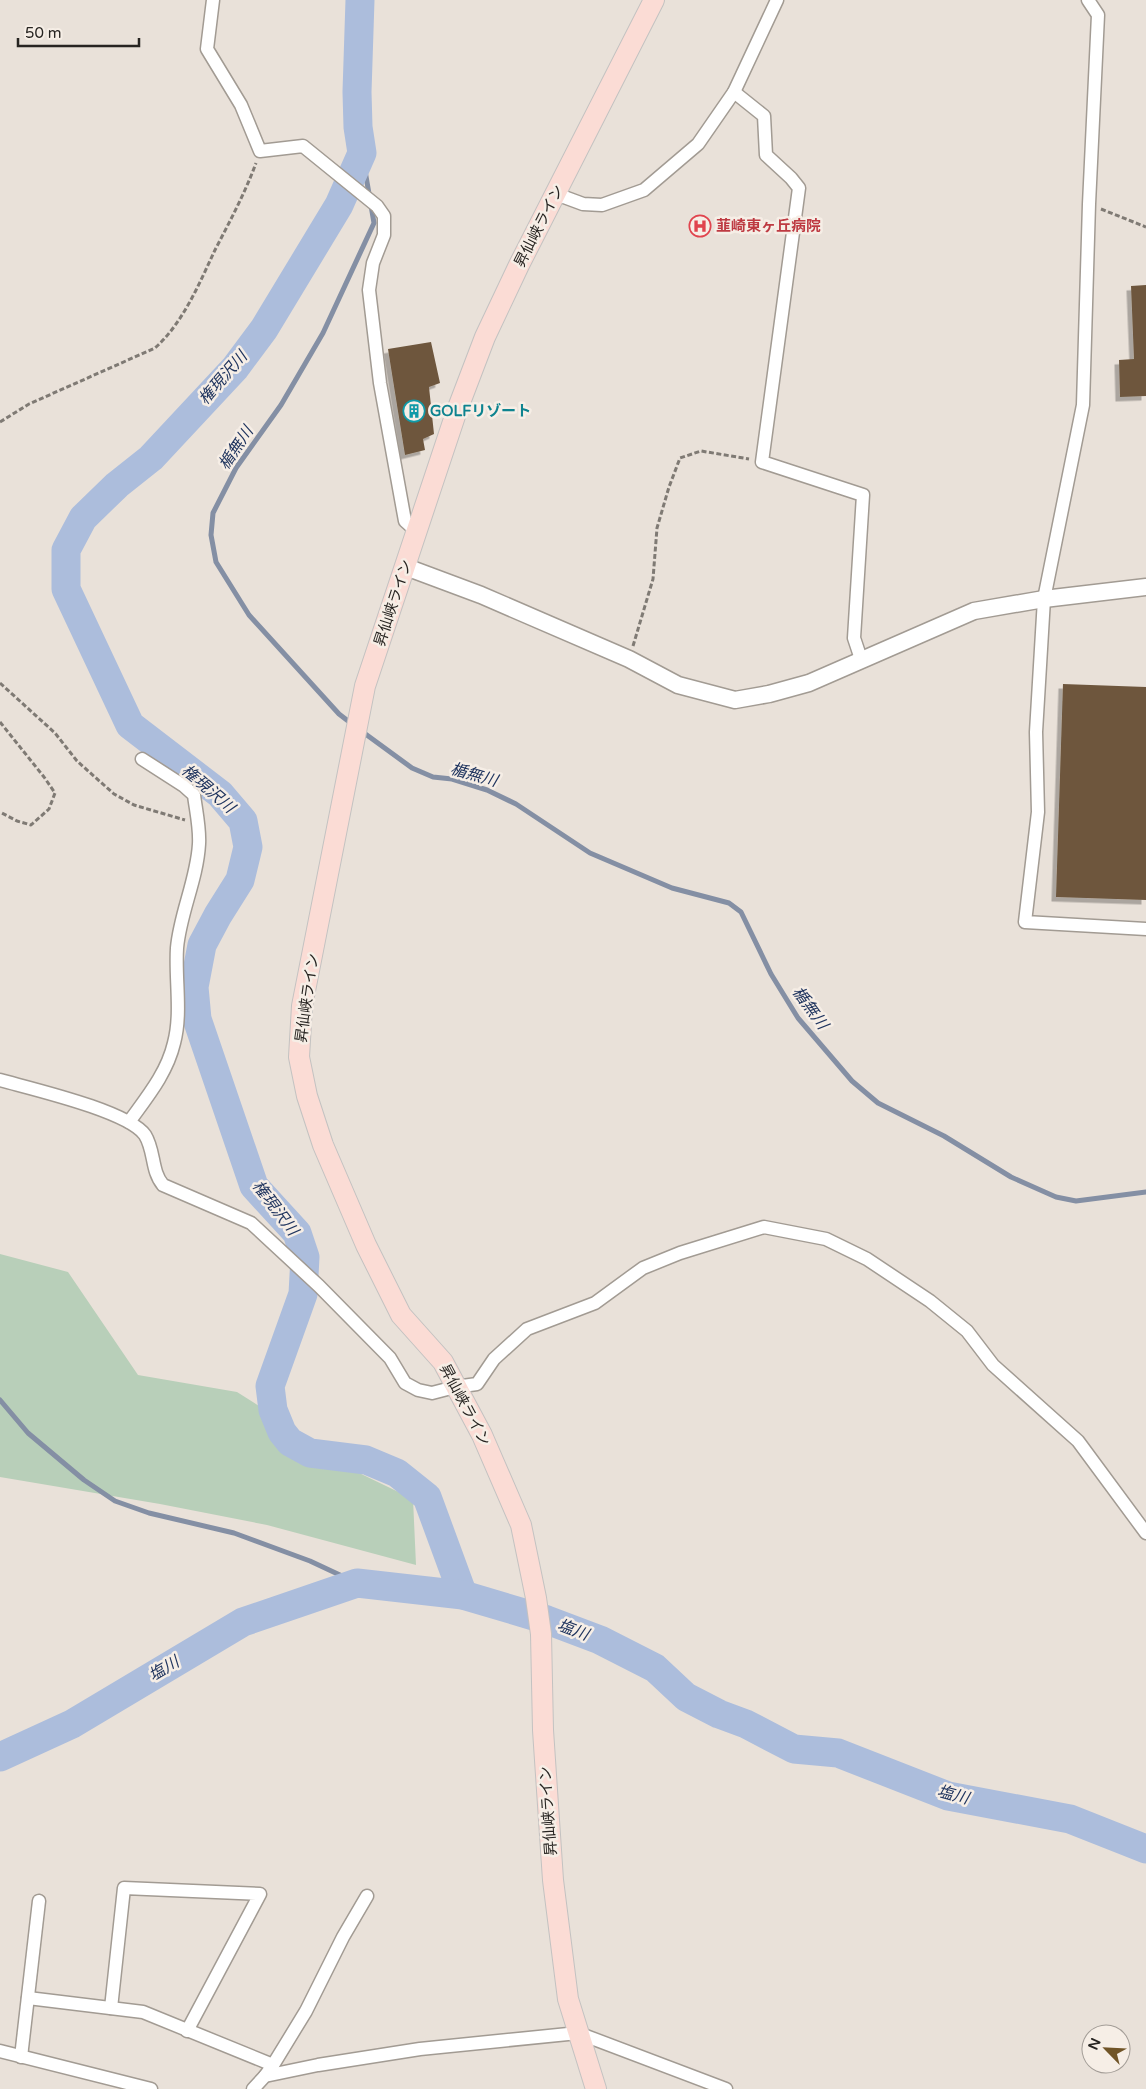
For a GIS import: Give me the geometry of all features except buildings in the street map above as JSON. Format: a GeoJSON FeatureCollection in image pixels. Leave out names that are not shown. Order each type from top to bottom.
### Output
{"type":"FeatureCollection","features":[{"type":"Feature","properties":{"kind":"main road","name":"昇仙峡ライン"},"geometry":{"type":"LineString","coordinates":[[596,2089],[568,1999],[553,1880],[543,1730],[541,1634],[536,1598],[520,1525],[482,1435],[443,1362],[401,1315],[366,1245],[323,1145],[307,1096],[299,1057],[302,1006],[365,686],[406,567],[416,530],[456,412],[485,338],[519,265],[654,0]]}},
{"type":"Feature","properties":{"kind":"street"},"geometry":{"type":"LineString","coordinates":[[213,0],[208,49],[240,105],[260,151],[302,146],[377,206],[384,216],[384,236],[373,263],[369,290],[372,322],[380,384],[405,521],[416,530]]}},
{"type":"Feature","properties":{"kind":"street"},"geometry":{"type":"LineString","coordinates":[[556,194],[583,204],[602,204],[644,190],[698,144],[734,92],[777,0]]}},
{"type":"Feature","properties":{"kind":"street"},"geometry":{"type":"LineString","coordinates":[[1088,0],[1098,15],[1089,204],[1083,405],[1044,599],[1036,732],[1038,812],[1025,922],[1146,930]]}},
{"type":"Feature","properties":{"kind":"street"},"geometry":{"type":"LineString","coordinates":[[734,92],[764,116],[766,155],[799,188],[762,462],[863,495],[854,638],[862,659]]}},
{"type":"Feature","properties":{"kind":"street"},"geometry":{"type":"LineString","coordinates":[[406,567],[481,595],[629,659],[678,685],[735,700],[769,694],[809,683],[974,611],[1044,599],[1146,587]]}},
{"type":"Feature","properties":{"kind":"street"},"geometry":{"type":"LineString","coordinates":[[129,1122],[153,1090],[174,1042],[177,1016],[177,948],[182,917],[199,845],[194,795],[184,786],[142,759]]}},
{"type":"Feature","properties":{"kind":"street"},"geometry":{"type":"LineString","coordinates":[[0,1080],[113,1114],[136,1125],[146,1136],[153,1156],[156,1177],[163,1185],[251,1223],[319,1286],[390,1358],[405,1383],[418,1390],[432,1393],[477,1384],[494,1359],[527,1329],[595,1303],[642,1268],[680,1253],[764,1226],[826,1239],[867,1259],[930,1301],[967,1331],[993,1364],[1078,1442],[1146,1534]]}},
{"type":"Feature","properties":{"kind":"street"},"geometry":{"type":"LineString","coordinates":[[111,2008],[124,1888],[260,1894],[187,2030]]}},
{"type":"Feature","properties":{"kind":"street"},"geometry":{"type":"LineString","coordinates":[[252,2089],[269,2071],[306,2011],[343,1937],[367,1896]]}},
{"type":"Feature","properties":{"kind":"street"},"geometry":{"type":"LineString","coordinates":[[21,2056],[39,1901]]}},
{"type":"Feature","properties":{"kind":"street"},"geometry":{"type":"LineString","coordinates":[[28,1998],[143,2012],[187,2030],[269,2071],[420,2049],[578,2033],[726,2089]]}},
{"type":"Feature","properties":{"kind":"street"},"geometry":{"type":"LineString","coordinates":[[0,2051],[150,2089]]}},
{"type":"Feature","properties":{"kind":"path"},"geometry":{"type":"LineString","coordinates":[[0,422],[29,404],[155,348],[168,336],[195,292],[248,186],[260,151]]}},
{"type":"Feature","properties":{"kind":"path"},"geometry":{"type":"LineString","coordinates":[[1089,204],[1146,227]]}},
{"type":"Feature","properties":{"kind":"path"},"geometry":{"type":"LineString","coordinates":[[629,659],[653,579],[657,528],[680,458],[701,451],[762,462]]}},
{"type":"Feature","properties":{"kind":"path"},"geometry":{"type":"LineString","coordinates":[[0,684],[55,733],[76,761],[114,794],[134,804],[170,817],[198,823]]}},
{"type":"Feature","properties":{"kind":"path"},"geometry":{"type":"LineString","coordinates":[[0,722],[55,793],[49,810],[31,825],[17,821],[0,812]]}},
{"type":"Feature","properties":{"kind":"green space"},"geometry":{"type":"Polygon","coordinates":[[[0,1254],[68,1272],[138,1375],[237,1392],[259,1406],[281,1445],[302,1464],[355,1471],[413,1499],[416,1565],[267,1525],[160,1504],[0,1477],[0,1254]]]}},
{"type":"Feature","properties":{"kind":"waterway","name":"権現沢川"},"geometry":{"type":"LineString","coordinates":[[360,0],[357,92],[358,127],[362,153],[339,205],[264,329],[235,368],[151,458],[117,485],[83,518],[66,550],[66,589],[130,725],[220,794],[243,821],[248,847],[240,880],[202,945],[194,987],[197,1019],[254,1186],[297,1233],[305,1257],[303,1294],[270,1386],[273,1410],[282,1432],[290,1442],[310,1453],[366,1460],[397,1473],[427,1497],[463,1595]]}},
{"type":"Feature","properties":{"kind":"waterway","name":"楯無川"},"geometry":{"type":"LineString","coordinates":[[352,724],[339,714],[249,615],[216,562],[211,535],[213,513],[236,468],[281,405],[323,333],[374,223],[362,153]]}},
{"type":"Feature","properties":{"kind":"waterway","name":"楯無川"},"geometry":{"type":"LineString","coordinates":[[360,730],[412,768],[433,777],[452,779],[487,790],[516,804],[590,853],[672,888],[729,903],[741,912],[771,974],[798,1018],[852,1081],[878,1103],[944,1136],[1011,1177],[1056,1197],[1076,1201],[1146,1192]]}},
{"type":"Feature","properties":{"kind":"waterway"},"geometry":{"type":"LineString","coordinates":[[0,1400],[28,1433],[84,1480],[115,1501],[149,1513],[234,1533],[310,1561],[357,1583]]}},
{"type":"Feature","properties":{"kind":"waterway","name":"塩川"},"geometry":{"type":"LineString","coordinates":[[0,1757],[72,1724],[243,1622],[357,1583],[463,1595],[547,1620],[600,1640],[655,1668],[686,1697],[719,1714],[746,1724],[794,1749],[838,1753],[948,1796],[1070,1819],[1146,1849]]}},
{"type":"Feature","properties":{"kind":"place","name":"韮崎東ヶ丘病院"},"geometry":{"type":"Point","coordinates":[700,226]}},
{"type":"Feature","properties":{"kind":"place","name":"GOLFリゾート"},"geometry":{"type":"Point","coordinates":[414,411]}}]}
